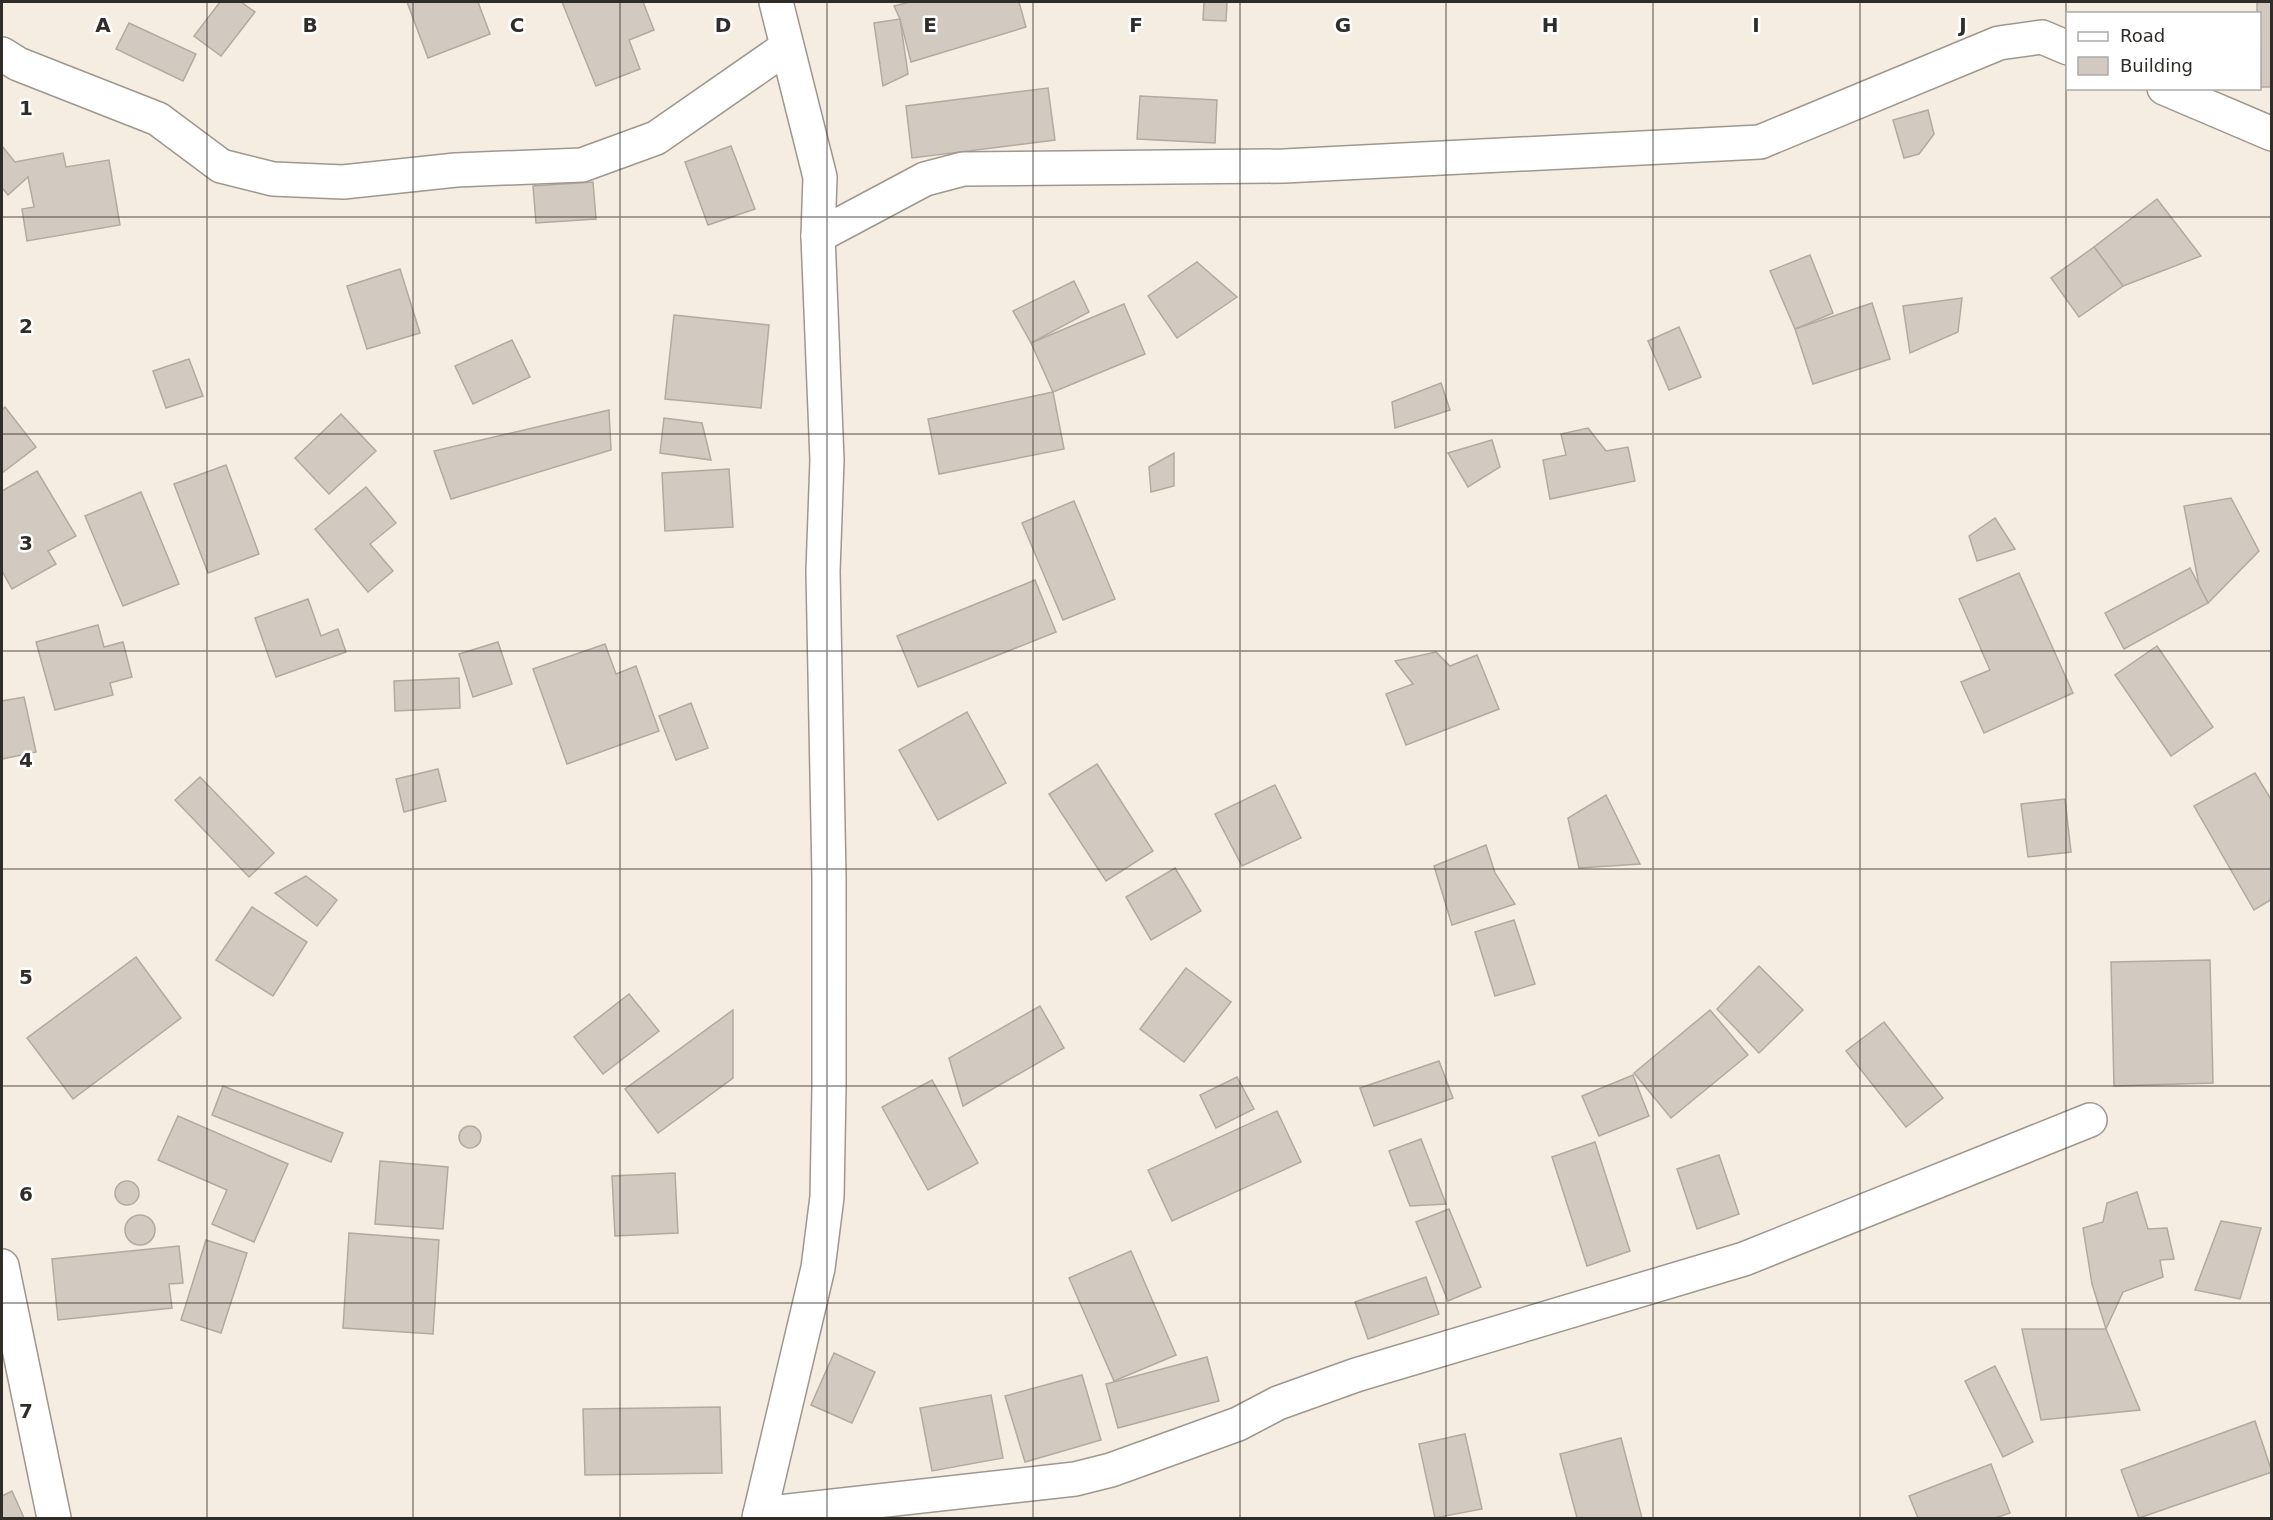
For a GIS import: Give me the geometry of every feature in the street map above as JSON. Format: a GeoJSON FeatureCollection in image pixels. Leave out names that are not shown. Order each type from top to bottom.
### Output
{"type":"FeatureCollection","features":[{"type":"Feature","properties":{"kind":"street"},"geometry":{"type":"LineString","coordinates":[[776,2],[820,177],[818,236],[827,460],[823,570],[829,877],[827,1197],[818,1268],[759,1516],[1075,1479],[1111,1470],[1238,1424],[1278,1403],[1356,1375],[1744,1260],[2090,1120]]}},
{"type":"Feature","properties":{"kind":"street"},"geometry":{"type":"LineString","coordinates":[[818,236],[925,179],[963,168],[1284,166],[1760,142],[1999,43],[2042,37],[2066,48]]}},
{"type":"Feature","properties":{"kind":"street"},"geometry":{"type":"LineString","coordinates":[[7,67],[158,119],[220,166],[273,179],[343,182],[456,170],[582,165],[656,138],[787,47]]}},
{"type":"Feature","properties":{"kind":"street"},"geometry":{"type":"LineString","coordinates":[[2169,90],[2271,134]]}},
{"type":"Feature","properties":{"kind":"street"},"geometry":{"type":"LineString","coordinates":[[2,1266],[54,1518]]}},
{"type":"Feature","properties":{"kind":"building"},"geometry":{"type":"Polygon","coordinates":[[[220,2],[241,2],[255,12],[221,56],[194,36],[220,2]]]}},
{"type":"Feature","properties":{"kind":"building"},"geometry":{"type":"Polygon","coordinates":[[[407,2],[478,2],[490,34],[428,58],[407,2]]]}},
{"type":"Feature","properties":{"kind":"building"},"geometry":{"type":"Polygon","coordinates":[[[562,2],[643,2],[654,30],[629,40],[640,69],[596,86],[562,2]]]}},
{"type":"Feature","properties":{"kind":"building"},"geometry":{"type":"Polygon","coordinates":[[[910,2],[1019,2],[1026,27],[911,62],[900,19],[894,6],[910,2]]]}},
{"type":"Feature","properties":{"kind":"building"},"geometry":{"type":"Polygon","coordinates":[[[1204,2],[1227,2],[1226,21],[1203,20],[1204,2]]]}},
{"type":"Feature","properties":{"kind":"building"},"geometry":{"type":"Polygon","coordinates":[[[2257,2],[2272,2],[2272,87],[2261,87],[2261,12],[2257,12],[2257,2]]]}},
{"type":"Feature","properties":{"kind":"building"},"geometry":{"type":"Polygon","coordinates":[[[900,19],[908,74],[883,86],[874,23],[900,19]]]}},
{"type":"Feature","properties":{"kind":"building"},"geometry":{"type":"Polygon","coordinates":[[[129,23],[196,54],[183,81],[116,49],[129,23]]]}},
{"type":"Feature","properties":{"kind":"building"},"geometry":{"type":"Polygon","coordinates":[[[1048,88],[1055,140],[912,158],[906,106],[1048,88]]]}},
{"type":"Feature","properties":{"kind":"building"},"geometry":{"type":"Polygon","coordinates":[[[1140,96],[1217,100],[1215,143],[1137,139],[1140,96]]]}},
{"type":"Feature","properties":{"kind":"building"},"geometry":{"type":"Polygon","coordinates":[[[1928,110],[1934,134],[1919,154],[1904,158],[1893,120],[1928,110]]]}},
{"type":"Feature","properties":{"kind":"building"},"geometry":{"type":"Polygon","coordinates":[[[2,146],[15,162],[63,153],[66,167],[109,160],[120,225],[27,241],[22,209],[34,207],[28,177],[8,195],[2,188],[2,146]]]}},
{"type":"Feature","properties":{"kind":"building"},"geometry":{"type":"Polygon","coordinates":[[[731,146],[755,209],[708,225],[685,162],[731,146]]]}},
{"type":"Feature","properties":{"kind":"building"},"geometry":{"type":"Polygon","coordinates":[[[593,182],[596,219],[536,223],[533,186],[593,182]]]}},
{"type":"Feature","properties":{"kind":"building"},"geometry":{"type":"Polygon","coordinates":[[[2157,199],[2201,256],[2123,286],[2094,247],[2157,199]]]}},
{"type":"Feature","properties":{"kind":"building"},"geometry":{"type":"Polygon","coordinates":[[[2094,247],[2123,286],[2079,317],[2051,278],[2094,247]]]}},
{"type":"Feature","properties":{"kind":"building"},"geometry":{"type":"Polygon","coordinates":[[[1810,255],[1833,313],[1795,329],[1770,271],[1810,255]]]}},
{"type":"Feature","properties":{"kind":"building"},"geometry":{"type":"Polygon","coordinates":[[[1197,262],[1237,297],[1177,338],[1148,296],[1197,262]]]}},
{"type":"Feature","properties":{"kind":"building"},"geometry":{"type":"Polygon","coordinates":[[[400,269],[420,333],[367,349],[347,286],[400,269]]]}},
{"type":"Feature","properties":{"kind":"building"},"geometry":{"type":"Polygon","coordinates":[[[1074,281],[1089,312],[1031,343],[1013,311],[1074,281]]]}},
{"type":"Feature","properties":{"kind":"building"},"geometry":{"type":"Polygon","coordinates":[[[1962,298],[1958,332],[1910,353],[1903,306],[1962,298]]]}},
{"type":"Feature","properties":{"kind":"building"},"geometry":{"type":"Polygon","coordinates":[[[1872,303],[1890,359],[1813,384],[1795,329],[1872,303]]]}},
{"type":"Feature","properties":{"kind":"building"},"geometry":{"type":"Polygon","coordinates":[[[1124,304],[1145,354],[1053,392],[1031,343],[1124,304]]]}},
{"type":"Feature","properties":{"kind":"building"},"geometry":{"type":"Polygon","coordinates":[[[674,315],[769,325],[761,408],[665,399],[674,315]]]}},
{"type":"Feature","properties":{"kind":"building"},"geometry":{"type":"Polygon","coordinates":[[[1679,327],[1701,377],[1669,390],[1648,341],[1679,327]]]}},
{"type":"Feature","properties":{"kind":"building"},"geometry":{"type":"Polygon","coordinates":[[[512,340],[530,377],[473,404],[455,366],[512,340]]]}},
{"type":"Feature","properties":{"kind":"building"},"geometry":{"type":"Polygon","coordinates":[[[189,359],[203,396],[166,408],[153,371],[189,359]]]}},
{"type":"Feature","properties":{"kind":"building"},"geometry":{"type":"Polygon","coordinates":[[[1441,383],[1450,410],[1395,428],[1392,402],[1441,383]]]}},
{"type":"Feature","properties":{"kind":"building"},"geometry":{"type":"Polygon","coordinates":[[[1053,392],[1064,449],[939,474],[928,419],[1053,392]]]}},
{"type":"Feature","properties":{"kind":"building"},"geometry":{"type":"Polygon","coordinates":[[[5,407],[36,447],[2,473],[2,410],[5,407]]]}},
{"type":"Feature","properties":{"kind":"building"},"geometry":{"type":"Polygon","coordinates":[[[609,410],[611,450],[451,499],[434,451],[609,410]]]}},
{"type":"Feature","properties":{"kind":"building"},"geometry":{"type":"Polygon","coordinates":[[[341,414],[376,451],[329,494],[295,458],[341,414]]]}},
{"type":"Feature","properties":{"kind":"building"},"geometry":{"type":"Polygon","coordinates":[[[664,418],[702,423],[711,460],[660,453],[664,418]]]}},
{"type":"Feature","properties":{"kind":"building"},"geometry":{"type":"Polygon","coordinates":[[[1588,428],[1606,451],[1628,447],[1635,481],[1550,499],[1543,460],[1566,455],[1561,434],[1588,428]]]}},
{"type":"Feature","properties":{"kind":"building"},"geometry":{"type":"Polygon","coordinates":[[[1492,440],[1500,467],[1468,487],[1448,453],[1492,440]]]}},
{"type":"Feature","properties":{"kind":"building"},"geometry":{"type":"Polygon","coordinates":[[[1174,453],[1174,486],[1151,492],[1149,467],[1174,453]]]}},
{"type":"Feature","properties":{"kind":"building"},"geometry":{"type":"Polygon","coordinates":[[[226,465],[259,554],[208,573],[174,484],[226,465]]]}},
{"type":"Feature","properties":{"kind":"building"},"geometry":{"type":"Polygon","coordinates":[[[729,469],[733,527],[665,531],[662,473],[729,469]]]}},
{"type":"Feature","properties":{"kind":"building"},"geometry":{"type":"Polygon","coordinates":[[[37,471],[76,536],[48,551],[56,564],[12,589],[2,571],[2,491],[37,471]]]}},
{"type":"Feature","properties":{"kind":"building"},"geometry":{"type":"Polygon","coordinates":[[[366,487],[396,523],[370,544],[393,571],[368,592],[315,529],[366,487]]]}},
{"type":"Feature","properties":{"kind":"building"},"geometry":{"type":"Polygon","coordinates":[[[141,492],[179,584],[123,606],[85,516],[141,492]]]}},
{"type":"Feature","properties":{"kind":"building"},"geometry":{"type":"Polygon","coordinates":[[[2231,498],[2259,551],[2208,603],[2199,586],[2184,506],[2231,498]]]}},
{"type":"Feature","properties":{"kind":"building"},"geometry":{"type":"Polygon","coordinates":[[[1074,501],[1115,599],[1063,620],[1022,523],[1074,501]]]}},
{"type":"Feature","properties":{"kind":"building"},"geometry":{"type":"Polygon","coordinates":[[[1995,518],[2015,549],[1977,561],[1969,536],[1995,518]]]}},
{"type":"Feature","properties":{"kind":"building"},"geometry":{"type":"Polygon","coordinates":[[[2190,568],[2208,603],[2124,649],[2105,613],[2190,568]]]}},
{"type":"Feature","properties":{"kind":"building"},"geometry":{"type":"Polygon","coordinates":[[[2019,573],[2073,693],[1984,733],[1961,682],[1990,670],[1959,599],[2019,573]]]}},
{"type":"Feature","properties":{"kind":"building"},"geometry":{"type":"Polygon","coordinates":[[[1035,580],[1056,632],[918,687],[897,636],[1035,580]]]}},
{"type":"Feature","properties":{"kind":"building"},"geometry":{"type":"Polygon","coordinates":[[[308,599],[321,636],[338,629],[346,652],[276,677],[255,618],[308,599]]]}},
{"type":"Feature","properties":{"kind":"building"},"geometry":{"type":"Polygon","coordinates":[[[98,625],[104,647],[123,642],[132,677],[110,683],[113,695],[55,710],[36,642],[98,625]]]}},
{"type":"Feature","properties":{"kind":"building"},"geometry":{"type":"Polygon","coordinates":[[[498,642],[512,684],[473,697],[459,654],[498,642]]]}},
{"type":"Feature","properties":{"kind":"building"},"geometry":{"type":"Polygon","coordinates":[[[605,644],[616,674],[636,666],[659,731],[567,764],[533,669],[605,644]]]}},
{"type":"Feature","properties":{"kind":"building"},"geometry":{"type":"Polygon","coordinates":[[[2157,646],[2213,727],[2171,756],[2115,675],[2157,646]]]}},
{"type":"Feature","properties":{"kind":"building"},"geometry":{"type":"Polygon","coordinates":[[[1436,652],[1450,666],[1477,655],[1499,709],[1406,745],[1386,694],[1413,684],[1395,661],[1436,652]]]}},
{"type":"Feature","properties":{"kind":"building"},"geometry":{"type":"Polygon","coordinates":[[[459,678],[460,708],[395,711],[394,681],[459,678]]]}},
{"type":"Feature","properties":{"kind":"building"},"geometry":{"type":"Polygon","coordinates":[[[24,697],[36,752],[2,759],[2,701],[24,697]]]}},
{"type":"Feature","properties":{"kind":"building"},"geometry":{"type":"Polygon","coordinates":[[[691,703],[708,748],[676,760],[659,716],[691,703]]]}},
{"type":"Feature","properties":{"kind":"building"},"geometry":{"type":"Polygon","coordinates":[[[967,712],[1006,783],[938,820],[899,750],[967,712]]]}},
{"type":"Feature","properties":{"kind":"building"},"geometry":{"type":"Polygon","coordinates":[[[1097,764],[1153,851],[1106,881],[1049,794],[1097,764]]]}},
{"type":"Feature","properties":{"kind":"building"},"geometry":{"type":"Polygon","coordinates":[[[438,769],[446,801],[404,812],[396,779],[438,769]]]}},
{"type":"Feature","properties":{"kind":"building"},"geometry":{"type":"Polygon","coordinates":[[[2255,773],[2272,801],[2272,899],[2254,910],[2194,806],[2255,773]]]}},
{"type":"Feature","properties":{"kind":"building"},"geometry":{"type":"Polygon","coordinates":[[[200,777],[274,853],[249,877],[175,800],[200,777]]]}},
{"type":"Feature","properties":{"kind":"building"},"geometry":{"type":"Polygon","coordinates":[[[1275,785],[1301,838],[1242,866],[1215,814],[1275,785]]]}},
{"type":"Feature","properties":{"kind":"building"},"geometry":{"type":"Polygon","coordinates":[[[1606,795],[1640,864],[1579,868],[1568,818],[1606,795]]]}},
{"type":"Feature","properties":{"kind":"building"},"geometry":{"type":"Polygon","coordinates":[[[2065,799],[2071,852],[2028,857],[2021,804],[2065,799]]]}},
{"type":"Feature","properties":{"kind":"building"},"geometry":{"type":"Polygon","coordinates":[[[1486,845],[1495,873],[1515,904],[1452,925],[1434,866],[1486,845]]]}},
{"type":"Feature","properties":{"kind":"building"},"geometry":{"type":"Polygon","coordinates":[[[1175,868],[1201,911],[1151,940],[1126,897],[1175,868]]]}},
{"type":"Feature","properties":{"kind":"building"},"geometry":{"type":"Polygon","coordinates":[[[306,876],[337,900],[317,926],[275,893],[306,876]]]}},
{"type":"Feature","properties":{"kind":"building"},"geometry":{"type":"Polygon","coordinates":[[[252,907],[307,942],[273,996],[216,960],[252,907]]]}},
{"type":"Feature","properties":{"kind":"building"},"geometry":{"type":"Polygon","coordinates":[[[1514,920],[1535,984],[1495,996],[1475,932],[1514,920]]]}},
{"type":"Feature","properties":{"kind":"building"},"geometry":{"type":"Polygon","coordinates":[[[136,957],[181,1018],[73,1099],[27,1038],[136,957]]]}},
{"type":"Feature","properties":{"kind":"building"},"geometry":{"type":"Polygon","coordinates":[[[2210,960],[2213,1083],[2114,1086],[2111,962],[2210,960]]]}},
{"type":"Feature","properties":{"kind":"building"},"geometry":{"type":"Polygon","coordinates":[[[1759,966],[1803,1010],[1759,1053],[1717,1009],[1759,966]]]}},
{"type":"Feature","properties":{"kind":"building"},"geometry":{"type":"Polygon","coordinates":[[[1186,968],[1231,1002],[1184,1062],[1140,1029],[1186,968]]]}},
{"type":"Feature","properties":{"kind":"building"},"geometry":{"type":"Polygon","coordinates":[[[629,994],[659,1031],[603,1074],[574,1037],[629,994]]]}},
{"type":"Feature","properties":{"kind":"building"},"geometry":{"type":"Polygon","coordinates":[[[1040,1006],[1064,1048],[963,1106],[949,1058],[1040,1006]]]}},
{"type":"Feature","properties":{"kind":"building"},"geometry":{"type":"Polygon","coordinates":[[[733,1010],[733,1078],[658,1133],[625,1089],[733,1010]]]}},
{"type":"Feature","properties":{"kind":"building"},"geometry":{"type":"Polygon","coordinates":[[[1710,1010],[1748,1055],[1671,1118],[1634,1073],[1710,1010]]]}},
{"type":"Feature","properties":{"kind":"building"},"geometry":{"type":"Polygon","coordinates":[[[1884,1022],[1943,1098],[1906,1127],[1846,1051],[1884,1022]]]}},
{"type":"Feature","properties":{"kind":"building"},"geometry":{"type":"Polygon","coordinates":[[[1439,1061],[1453,1098],[1374,1126],[1360,1088],[1439,1061]]]}},
{"type":"Feature","properties":{"kind":"building"},"geometry":{"type":"Polygon","coordinates":[[[1633,1075],[1649,1116],[1599,1136],[1582,1096],[1633,1075]]]}},
{"type":"Feature","properties":{"kind":"building"},"geometry":{"type":"Polygon","coordinates":[[[1237,1077],[1254,1109],[1216,1128],[1200,1095],[1237,1077]]]}},
{"type":"Feature","properties":{"kind":"building"},"geometry":{"type":"Polygon","coordinates":[[[932,1080],[978,1163],[928,1190],[882,1107],[932,1080]]]}},
{"type":"Feature","properties":{"kind":"building"},"geometry":{"type":"Polygon","coordinates":[[[223,1086],[343,1133],[331,1162],[212,1115],[223,1086]]]}},
{"type":"Feature","properties":{"kind":"building"},"geometry":{"type":"Polygon","coordinates":[[[1277,1111],[1301,1162],[1172,1221],[1148,1170],[1277,1111]]]}},
{"type":"Feature","properties":{"kind":"building"},"geometry":{"type":"Polygon","coordinates":[[[178,1116],[288,1164],[254,1242],[212,1224],[227,1190],[158,1160],[178,1116]]]}},
{"type":"Feature","properties":{"kind":"building"},"geometry":{"type":"Polygon","coordinates":[[[470,1126],[478,1129],[481,1137],[478,1145],[470,1148],[462,1145],[459,1137],[462,1129],[470,1126]]]}},
{"type":"Feature","properties":{"kind":"building"},"geometry":{"type":"Polygon","coordinates":[[[1421,1139],[1446,1204],[1410,1206],[1389,1151],[1421,1139]]]}},
{"type":"Feature","properties":{"kind":"building"},"geometry":{"type":"Polygon","coordinates":[[[1595,1142],[1630,1251],[1587,1266],[1552,1157],[1595,1142]]]}},
{"type":"Feature","properties":{"kind":"building"},"geometry":{"type":"Polygon","coordinates":[[[1719,1155],[1739,1214],[1697,1229],[1677,1169],[1719,1155]]]}},
{"type":"Feature","properties":{"kind":"building"},"geometry":{"type":"Polygon","coordinates":[[[380,1161],[448,1167],[443,1229],[375,1224],[380,1161]]]}},
{"type":"Feature","properties":{"kind":"building"},"geometry":{"type":"Polygon","coordinates":[[[675,1173],[678,1233],[615,1236],[612,1176],[675,1173]]]}},
{"type":"Feature","properties":{"kind":"building"},"geometry":{"type":"Polygon","coordinates":[[[127,1181],[136,1184],[139,1193],[136,1202],[127,1205],[118,1202],[115,1193],[118,1184],[127,1181]]]}},
{"type":"Feature","properties":{"kind":"building"},"geometry":{"type":"Polygon","coordinates":[[[2137,1192],[2148,1229],[2167,1228],[2174,1259],[2160,1260],[2163,1277],[2123,1292],[2106,1329],[2092,1284],[2083,1228],[2103,1222],[2107,1203],[2137,1192]]]}},
{"type":"Feature","properties":{"kind":"building"},"geometry":{"type":"Polygon","coordinates":[[[1449,1209],[1481,1287],[1448,1301],[1416,1222],[1449,1209]]]}},
{"type":"Feature","properties":{"kind":"building"},"geometry":{"type":"Polygon","coordinates":[[[140,1215],[151,1219],[155,1230],[151,1241],[140,1245],[129,1241],[125,1230],[129,1219],[140,1215]]]}},
{"type":"Feature","properties":{"kind":"building"},"geometry":{"type":"Polygon","coordinates":[[[2221,1221],[2261,1228],[2240,1299],[2195,1290],[2221,1221]]]}},
{"type":"Feature","properties":{"kind":"building"},"geometry":{"type":"Polygon","coordinates":[[[349,1233],[439,1240],[433,1334],[343,1328],[349,1233]]]}},
{"type":"Feature","properties":{"kind":"building"},"geometry":{"type":"Polygon","coordinates":[[[206,1240],[247,1253],[221,1333],[181,1320],[206,1240]]]}},
{"type":"Feature","properties":{"kind":"building"},"geometry":{"type":"Polygon","coordinates":[[[179,1246],[183,1283],[169,1284],[172,1308],[58,1320],[52,1259],[179,1246]]]}},
{"type":"Feature","properties":{"kind":"building"},"geometry":{"type":"Polygon","coordinates":[[[1131,1251],[1176,1355],[1114,1381],[1069,1278],[1131,1251]]]}},
{"type":"Feature","properties":{"kind":"building"},"geometry":{"type":"Polygon","coordinates":[[[1426,1277],[1439,1314],[1368,1339],[1355,1302],[1426,1277]]]}},
{"type":"Feature","properties":{"kind":"building"},"geometry":{"type":"Polygon","coordinates":[[[2022,1329],[2106,1329],[2140,1410],[2041,1420],[2022,1329]]]}},
{"type":"Feature","properties":{"kind":"building"},"geometry":{"type":"Polygon","coordinates":[[[834,1353],[875,1372],[852,1423],[811,1405],[834,1353]]]}},
{"type":"Feature","properties":{"kind":"building"},"geometry":{"type":"Polygon","coordinates":[[[1207,1357],[1219,1401],[1118,1428],[1106,1384],[1207,1357]]]}},
{"type":"Feature","properties":{"kind":"building"},"geometry":{"type":"Polygon","coordinates":[[[1995,1366],[2033,1442],[2003,1457],[1965,1381],[1995,1366]]]}},
{"type":"Feature","properties":{"kind":"building"},"geometry":{"type":"Polygon","coordinates":[[[1082,1375],[1101,1440],[1025,1462],[1005,1396],[1082,1375]]]}},
{"type":"Feature","properties":{"kind":"building"},"geometry":{"type":"Polygon","coordinates":[[[991,1395],[1003,1458],[932,1471],[920,1408],[991,1395]]]}},
{"type":"Feature","properties":{"kind":"building"},"geometry":{"type":"Polygon","coordinates":[[[720,1407],[722,1473],[585,1475],[583,1409],[720,1407]]]}},
{"type":"Feature","properties":{"kind":"building"},"geometry":{"type":"Polygon","coordinates":[[[2255,1421],[2272,1472],[2139,1518],[2121,1470],[2255,1421]]]}},
{"type":"Feature","properties":{"kind":"building"},"geometry":{"type":"Polygon","coordinates":[[[1465,1434],[1482,1509],[1435,1518],[1419,1444],[1465,1434]]]}},
{"type":"Feature","properties":{"kind":"building"},"geometry":{"type":"Polygon","coordinates":[[[1621,1438],[1642,1518],[1577,1518],[1560,1454],[1621,1438]]]}},
{"type":"Feature","properties":{"kind":"building"},"geometry":{"type":"Polygon","coordinates":[[[1991,1464],[2010,1513],[1995,1518],[1918,1518],[1909,1496],[1991,1464]]]}},
{"type":"Feature","properties":{"kind":"building"},"geometry":{"type":"Polygon","coordinates":[[[12,1491],[24,1518],[2,1518],[2,1496],[12,1491]]]}}]}
